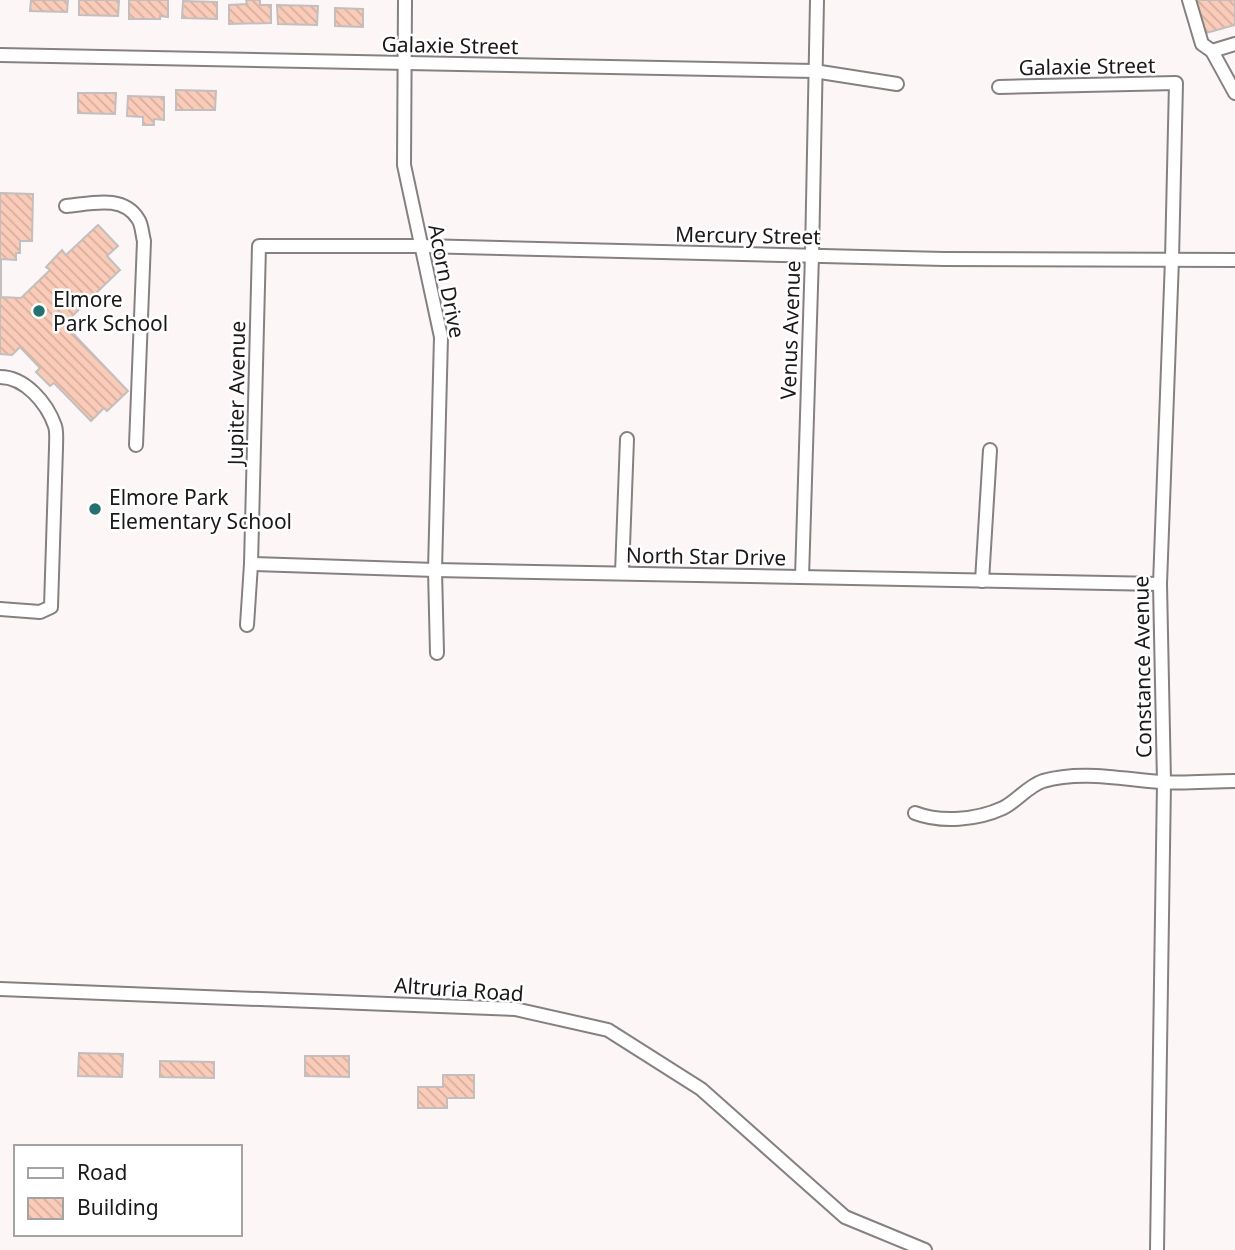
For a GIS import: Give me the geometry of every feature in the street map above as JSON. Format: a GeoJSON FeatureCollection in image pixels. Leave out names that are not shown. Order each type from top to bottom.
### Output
{"type":"FeatureCollection","features":[{"type":"Feature","properties":{"kind":"street","name":"Acorn Drive"},"geometry":{"type":"LineString","coordinates":[[405,0],[404,165],[441,337],[435,570],[437,653]]}},
{"type":"Feature","properties":{"kind":"street","name":"Venus Avenue"},"geometry":{"type":"LineString","coordinates":[[802,578],[817,0]]}},
{"type":"Feature","properties":{"kind":"street"},"geometry":{"type":"LineString","coordinates":[[1189,0],[1202,44],[1213,51],[1235,93]]}},
{"type":"Feature","properties":{"kind":"street"},"geometry":{"type":"LineString","coordinates":[[1213,51],[1235,44]]}},
{"type":"Feature","properties":{"kind":"street","name":"Galaxie Street"},"geometry":{"type":"LineString","coordinates":[[0,55],[814,71],[897,85]]}},
{"type":"Feature","properties":{"kind":"street","name":"Galaxie Street"},"geometry":{"type":"LineString","coordinates":[[999,87],[1175,83]]}},
{"type":"Feature","properties":{"kind":"street","name":"Constance Avenue"},"geometry":{"type":"LineString","coordinates":[[1157,1250],[1164,782],[1160,584],[1172,259],[1175,83]]}},
{"type":"Feature","properties":{"kind":"street"},"geometry":{"type":"LineString","coordinates":[[66,206],[104,202],[122,204],[139,219],[144,240],[136,445]]}},
{"type":"Feature","properties":{"kind":"street","name":"Mercury Street"},"geometry":{"type":"LineString","coordinates":[[259,246],[421,246],[944,259],[1235,260]]}},
{"type":"Feature","properties":{"kind":"street","name":"Jupiter Avenue"},"geometry":{"type":"LineString","coordinates":[[247,625],[259,246]]}},
{"type":"Feature","properties":{"kind":"street"},"geometry":{"type":"LineString","coordinates":[[0,377],[9,377],[31,389],[56,428],[51,607],[40,612],[0,609]]}},
{"type":"Feature","properties":{"kind":"street"},"geometry":{"type":"LineString","coordinates":[[622,573],[627,439]]}},
{"type":"Feature","properties":{"kind":"street"},"geometry":{"type":"LineString","coordinates":[[982,582],[990,450]]}},
{"type":"Feature","properties":{"kind":"street","name":"North Star Drive"},"geometry":{"type":"LineString","coordinates":[[251,564],[1160,584]]}},
{"type":"Feature","properties":{"kind":"street"},"geometry":{"type":"LineString","coordinates":[[915,813],[929,818],[951,820],[990,812],[1003,808],[1041,782],[1088,775],[1164,782],[1235,781]]}},
{"type":"Feature","properties":{"kind":"street","name":"Altruria Road"},"geometry":{"type":"LineString","coordinates":[[0,989],[515,1009],[608,1030],[701,1089],[845,1217],[925,1250]]}},
{"type":"Feature","properties":{"kind":"building"},"geometry":{"type":"Polygon","coordinates":[[[31,0],[68,0],[67,12],[30,11],[31,0]]]}},
{"type":"Feature","properties":{"kind":"building"},"geometry":{"type":"Polygon","coordinates":[[[79,0],[119,0],[118,16],[79,15],[79,0]]]}},
{"type":"Feature","properties":{"kind":"building"},"geometry":{"type":"Polygon","coordinates":[[[129,0],[168,0],[168,17],[129,19],[129,0]]]}},
{"type":"Feature","properties":{"kind":"building"},"geometry":{"type":"Polygon","coordinates":[[[246,0],[260,0],[260,5],[271,5],[271,23],[229,24],[229,5],[247,4],[246,0]]]}},
{"type":"Feature","properties":{"kind":"building"},"geometry":{"type":"Polygon","coordinates":[[[1196,0],[1235,0],[1235,25],[1206,33],[1196,0]]]}},
{"type":"Feature","properties":{"kind":"building"},"geometry":{"type":"Polygon","coordinates":[[[183,1],[217,2],[217,19],[182,18],[183,1]]]}},
{"type":"Feature","properties":{"kind":"building"},"geometry":{"type":"Polygon","coordinates":[[[277,5],[318,6],[317,25],[278,24],[277,5]]]}},
{"type":"Feature","properties":{"kind":"building"},"geometry":{"type":"Polygon","coordinates":[[[335,8],[363,9],[363,27],[335,26],[335,8]]]}},
{"type":"Feature","properties":{"kind":"building"},"geometry":{"type":"Polygon","coordinates":[[[176,90],[216,91],[215,110],[176,110],[176,90]]]}},
{"type":"Feature","properties":{"kind":"building"},"geometry":{"type":"Polygon","coordinates":[[[78,93],[116,93],[115,114],[78,113],[78,93]]]}},
{"type":"Feature","properties":{"kind":"building"},"geometry":{"type":"Polygon","coordinates":[[[128,96],[164,97],[164,120],[154,119],[154,125],[143,125],[143,117],[127,116],[128,96]]]}},
{"type":"Feature","properties":{"kind":"building","name":"Elmore Park School"},"geometry":{"type":"Polygon","coordinates":[[[0,193],[33,194],[32,241],[20,241],[20,253],[16,253],[16,260],[1,259],[1,297],[21,298],[50,270],[46,267],[62,250],[66,255],[98,225],[118,246],[107,256],[120,270],[64,324],[128,391],[107,411],[104,408],[91,421],[54,383],[50,386],[36,372],[40,368],[20,347],[12,355],[0,354],[0,193]]]}},
{"type":"Feature","properties":{"kind":"building"},"geometry":{"type":"Polygon","coordinates":[[[79,1053],[123,1054],[122,1077],[78,1076],[79,1053]]]}},
{"type":"Feature","properties":{"kind":"building"},"geometry":{"type":"Polygon","coordinates":[[[305,1056],[349,1056],[349,1077],[305,1076],[305,1056]]]}},
{"type":"Feature","properties":{"kind":"building"},"geometry":{"type":"Polygon","coordinates":[[[160,1061],[214,1062],[214,1078],[160,1077],[160,1061]]]}},
{"type":"Feature","properties":{"kind":"building"},"geometry":{"type":"Polygon","coordinates":[[[443,1075],[474,1075],[474,1098],[447,1098],[447,1108],[418,1108],[418,1087],[443,1087],[443,1075]]]}},
{"type":"Feature","properties":{"kind":"place","name":"Elmore Park School"},"geometry":{"type":"Point","coordinates":[39,311]}},
{"type":"Feature","properties":{"kind":"place","name":"Elmore Park Elementary School"},"geometry":{"type":"Point","coordinates":[95,509]}}]}
